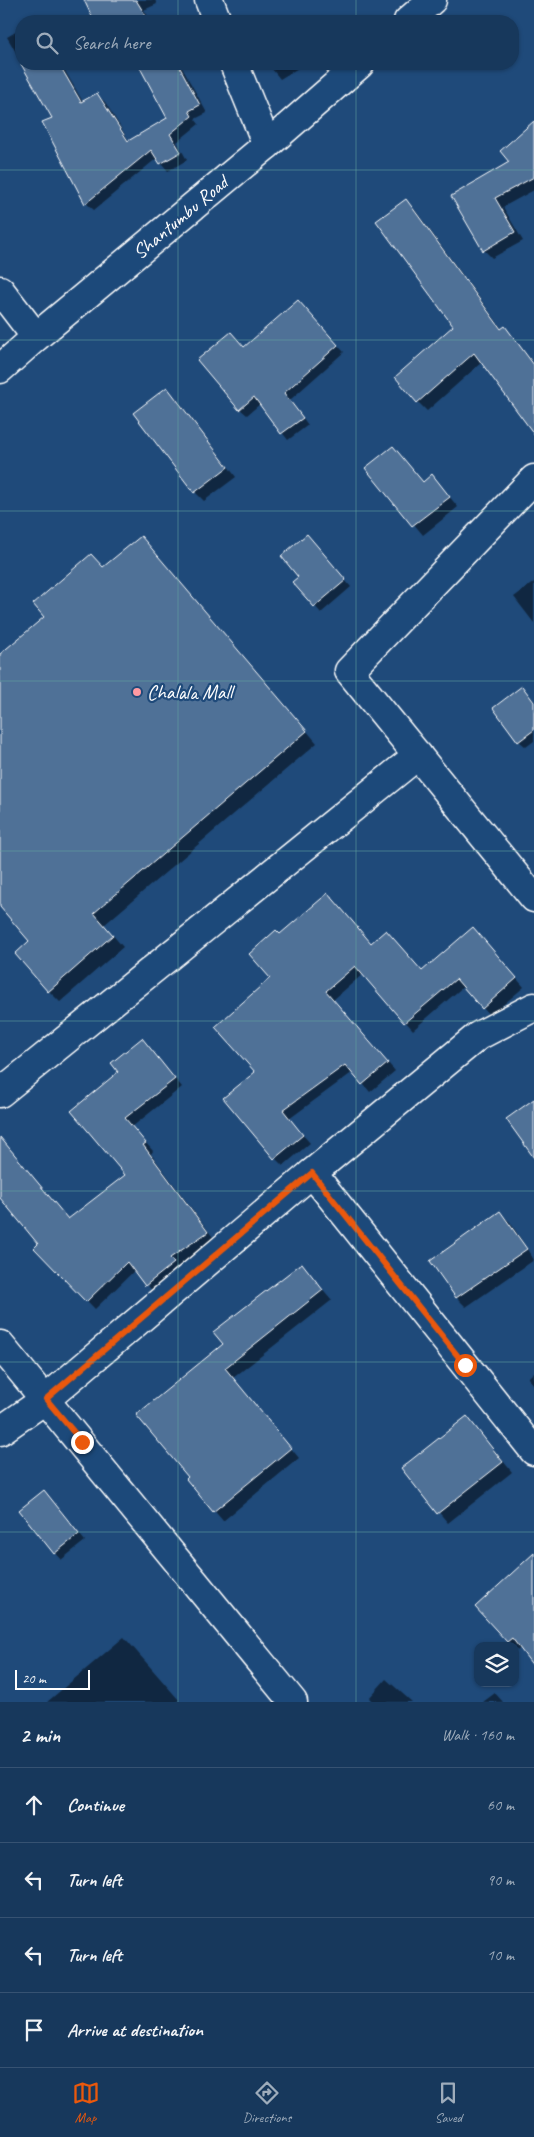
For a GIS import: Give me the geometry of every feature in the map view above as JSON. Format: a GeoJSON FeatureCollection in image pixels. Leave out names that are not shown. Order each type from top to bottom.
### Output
{"type":"FeatureCollection","features":[{"type":"Feature","properties":{"kind":"street"},"geometry":{"type":"LineString","coordinates":[[208,0],[214,15]]}},
{"type":"Feature","properties":{"kind":"street"},"geometry":{"type":"LineString","coordinates":[[415,15],[432,0]]}},
{"type":"Feature","properties":{"kind":"street"},"geometry":{"type":"LineString","coordinates":[[236,70],[267,145]]}},
{"type":"Feature","properties":{"kind":"street","name":"Shantumbu Road"},"geometry":{"type":"LineString","coordinates":[[0,369],[267,145],[353,70]]}},
{"type":"Feature","properties":{"kind":"street"},"geometry":{"type":"LineString","coordinates":[[0,290],[36,337]]}},
{"type":"Feature","properties":{"kind":"street"},"geometry":{"type":"LineString","coordinates":[[534,479],[349,671],[534,898]]}},
{"type":"Feature","properties":{"kind":"street"},"geometry":{"type":"LineString","coordinates":[[0,1093],[418,755]]}},
{"type":"Feature","properties":{"kind":"street"},"geometry":{"type":"LineString","coordinates":[[0,1431],[46,1399],[312,1173],[478,1036],[534,1006]]}},
{"type":"Feature","properties":{"kind":"street"},"geometry":{"type":"LineString","coordinates":[[312,1173],[534,1451]]}},
{"type":"Feature","properties":{"kind":"street"},"geometry":{"type":"LineString","coordinates":[[0,1345],[293,1702]]}},
{"type":"Feature","properties":{"kind":"building"},"geometry":{"type":"Polygon","coordinates":[[[84,0],[136,0],[145,15],[91,15],[84,0]]]}},
{"type":"Feature","properties":{"kind":"building"},"geometry":{"type":"Polygon","coordinates":[[[24,70],[62,70],[81,102],[97,93],[128,141],[167,118],[141,70],[181,70],[200,105],[189,111],[192,116],[170,134],[181,152],[160,164],[151,150],[85,204],[42,122],[52,118],[24,70]]]}},
{"type":"Feature","properties":{"kind":"building"},"geometry":{"type":"Polygon","coordinates":[[[534,121],[534,177],[495,198],[515,232],[483,251],[451,196],[509,162],[500,151],[534,121]]]}},
{"type":"Feature","properties":{"kind":"building"},"geometry":{"type":"Polygon","coordinates":[[[406,199],[501,329],[505,326],[534,365],[534,434],[474,353],[417,403],[395,377],[453,326],[376,221],[406,199]]]}},
{"type":"Feature","properties":{"kind":"building"},"geometry":{"type":"Polygon","coordinates":[[[298,300],[338,345],[284,393],[303,418],[281,434],[254,397],[239,410],[197,360],[231,332],[244,347],[298,300]]]}},
{"type":"Feature","properties":{"kind":"building"},"geometry":{"type":"Polygon","coordinates":[[[167,387],[228,467],[194,493],[133,413],[167,387]]]}},
{"type":"Feature","properties":{"kind":"building"},"geometry":{"type":"Polygon","coordinates":[[[393,446],[423,482],[432,474],[450,497],[412,526],[365,468],[393,446]]]}},
{"type":"Feature","properties":{"kind":"building"},"geometry":{"type":"Polygon","coordinates":[[[307,534],[346,580],[314,607],[292,582],[298,577],[281,556],[307,534]]]}},
{"type":"Feature","properties":{"kind":"building","name":"Chalala Mall"},"geometry":{"type":"Polygon","coordinates":[[[141,536],[307,731],[94,913],[113,935],[48,992],[15,954],[29,941],[0,907],[0,654],[44,617],[33,604],[91,554],[103,567],[141,536]]]}},
{"type":"Feature","properties":{"kind":"building"},"geometry":{"type":"Polygon","coordinates":[[[522,686],[534,702],[534,730],[518,742],[493,708],[522,686]]]}},
{"type":"Feature","properties":{"kind":"building"},"geometry":{"type":"Polygon","coordinates":[[[328,893],[371,943],[386,930],[422,971],[473,927],[517,978],[482,1009],[456,979],[404,1023],[355,966],[326,991],[388,1063],[362,1085],[345,1065],[283,1110],[303,1135],[274,1159],[223,1098],[255,1072],[215,1027],[270,978],[249,954],[276,930],[280,934],[328,893]]]}},
{"type":"Feature","properties":{"kind":"building"},"geometry":{"type":"Polygon","coordinates":[[[142,1038],[175,1079],[125,1118],[146,1143],[143,1145],[208,1232],[170,1258],[174,1263],[145,1286],[127,1262],[86,1302],[34,1248],[38,1244],[0,1198],[0,1137],[68,1219],[125,1175],[71,1111],[118,1072],[111,1063],[142,1038]]]}},
{"type":"Feature","properties":{"kind":"building"},"geometry":{"type":"Polygon","coordinates":[[[534,1099],[534,1158],[506,1119],[534,1099]]]}},
{"type":"Feature","properties":{"kind":"building"},"geometry":{"type":"Polygon","coordinates":[[[500,1211],[527,1249],[456,1298],[430,1261],[500,1211]]]}},
{"type":"Feature","properties":{"kind":"building"},"geometry":{"type":"Polygon","coordinates":[[[302,1263],[323,1290],[225,1368],[291,1448],[213,1512],[186,1479],[188,1477],[136,1415],[223,1344],[213,1332],[302,1263]]]}},
{"type":"Feature","properties":{"kind":"building"},"geometry":{"type":"Polygon","coordinates":[[[467,1416],[503,1462],[437,1514],[401,1468],[467,1416]]]}},
{"type":"Feature","properties":{"kind":"building"},"geometry":{"type":"Polygon","coordinates":[[[44,1490],[79,1534],[54,1554],[19,1510],[44,1490]]]}},
{"type":"Feature","properties":{"kind":"building"},"geometry":{"type":"Polygon","coordinates":[[[534,1553],[534,1667],[519,1647],[519,1642],[515,1642],[512,1638],[507,1642],[475,1607],[534,1553]]]}},
{"type":"Feature","properties":{"kind":"place","name":"Chalala Mall"},"geometry":{"type":"Point","coordinates":[137,692]}},
{"type":"Feature","properties":{"kind":"route"},"geometry":{"type":"LineString","coordinates":[[82,1442],[46,1399],[312,1173],[465,1365]]}}]}
